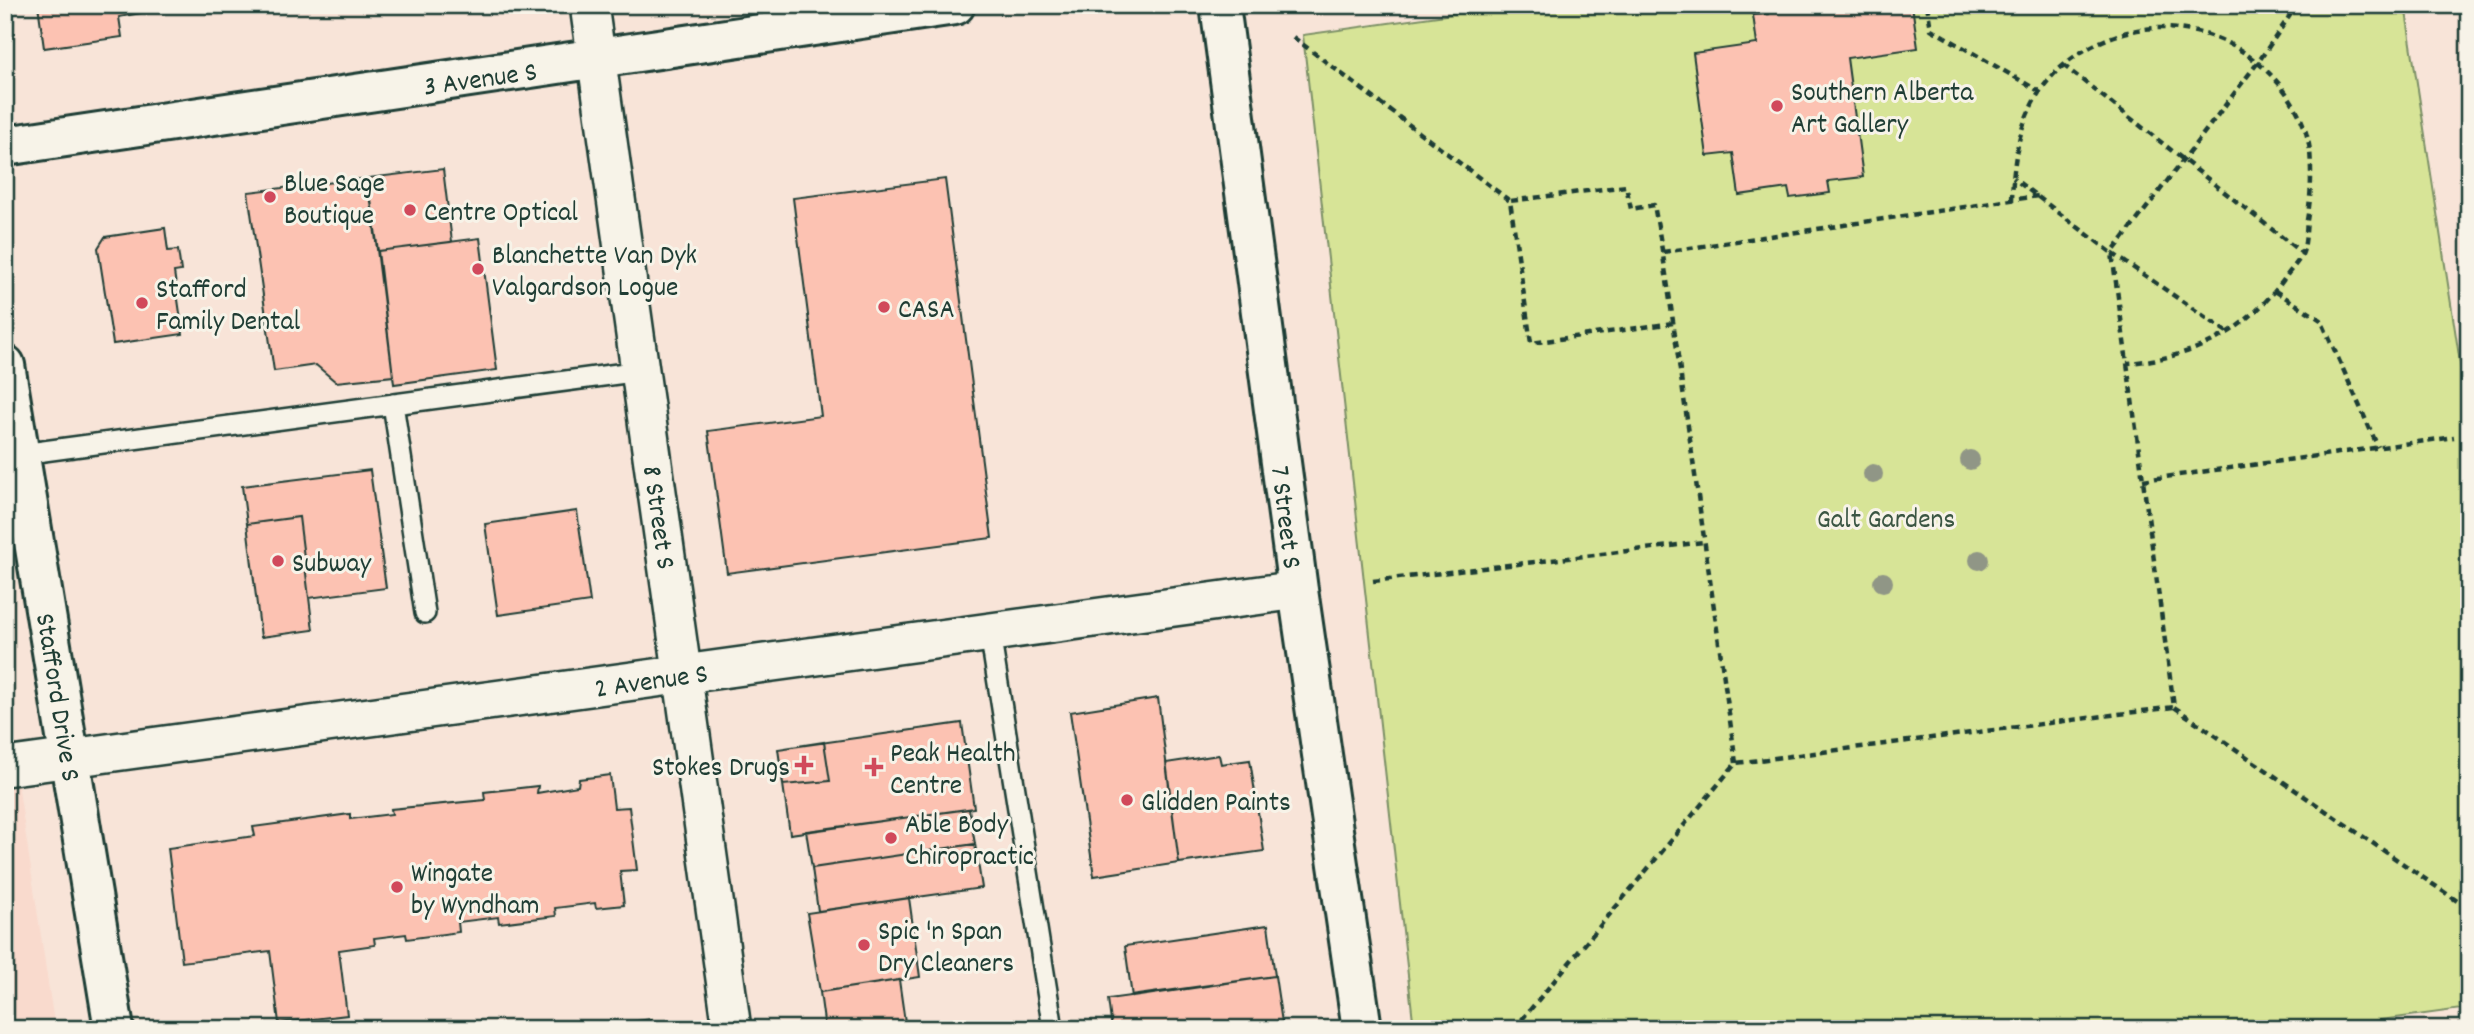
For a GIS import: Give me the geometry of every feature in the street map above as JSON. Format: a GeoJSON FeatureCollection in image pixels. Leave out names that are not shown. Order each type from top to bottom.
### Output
{"type":"FeatureCollection","features":[{"type":"Feature","properties":{"kind":"main road","name":"3 Avenue S"},"geometry":{"type":"LineString","coordinates":[[5,146],[955,5]]}},
{"type":"Feature","properties":{"kind":"main road","name":"7 Street S"},"geometry":{"type":"LineString","coordinates":[[1220,5],[1298,590],[1362,1029]]}},
{"type":"Feature","properties":{"kind":"main road","name":"Stafford Drive S"},"geometry":{"type":"LineString","coordinates":[[5,365],[13,456],[71,758],[114,1029]]}},
{"type":"Feature","properties":{"kind":"street","name":"8 Street S"},"geometry":{"type":"LineString","coordinates":[[589,5],[732,1029]]}},
{"type":"Feature","properties":{"kind":"street","name":"2 Avenue S"},"geometry":{"type":"LineString","coordinates":[[5,767],[1298,590]]}},
{"type":"Feature","properties":{"kind":"lane"},"geometry":{"type":"LineString","coordinates":[[13,456],[640,371]]}},
{"type":"Feature","properties":{"kind":"lane"},"geometry":{"type":"LineString","coordinates":[[393,404],[425,613]]}},
{"type":"Feature","properties":{"kind":"lane"},"geometry":{"type":"LineString","coordinates":[[989,633],[1053,1029]]}},
{"type":"Feature","properties":{"kind":"path"},"geometry":{"type":"LineString","coordinates":[[1927,5],[1931,29],[2039,91]]}},
{"type":"Feature","properties":{"kind":"path"},"geometry":{"type":"LineString","coordinates":[[2174,706],[2112,253],[2259,61],[2297,5]]}},
{"type":"Feature","properties":{"kind":"path"},"geometry":{"type":"LineString","coordinates":[[2012,200],[2018,135],[2039,91],[2074,55],[2118,33],[2167,26],[2216,36],[2259,61],[2292,101],[2310,149],[2310,201],[2302,253],[2275,291],[2204,348],[2151,361],[2127,363]]}},
{"type":"Feature","properties":{"kind":"path"},"geometry":{"type":"LineString","coordinates":[[1293,37],[1510,201],[1626,186],[1631,209],[1654,205],[1663,252],[1735,763]]}},
{"type":"Feature","properties":{"kind":"path"},"geometry":{"type":"LineString","coordinates":[[2063,65],[2302,253]]}},
{"type":"Feature","properties":{"kind":"path"},"geometry":{"type":"LineString","coordinates":[[2013,178],[2112,253],[2227,332]]}},
{"type":"Feature","properties":{"kind":"path"},"geometry":{"type":"LineString","coordinates":[[1663,252],[2038,196]]}},
{"type":"Feature","properties":{"kind":"path"},"geometry":{"type":"LineString","coordinates":[[1510,201],[1531,343],[1673,323]]}},
{"type":"Feature","properties":{"kind":"path"},"geometry":{"type":"LineString","coordinates":[[2275,291],[2321,320],[2378,447]]}},
{"type":"Feature","properties":{"kind":"path"},"geometry":{"type":"LineString","coordinates":[[2143,481],[2454,437]]}},
{"type":"Feature","properties":{"kind":"path"},"geometry":{"type":"LineString","coordinates":[[1373,581],[1704,542]]}},
{"type":"Feature","properties":{"kind":"path"},"geometry":{"type":"LineString","coordinates":[[1514,1029],[1735,763],[2174,706],[2469,909]]}},
{"type":"Feature","properties":{"kind":"shaded area"},"geometry":{"type":"Polygon","coordinates":[[[5,697],[55,1029],[5,1029],[5,697]]]}},
{"type":"Feature","properties":{"kind":"green space","name":"Galt Gardens"},"geometry":{"type":"Polygon","coordinates":[[[1516,5],[2405,5],[2469,421],[2469,1008],[2315,1029],[1414,1029],[1303,35],[1516,5]]]}},
{"type":"Feature","properties":{"kind":"building"},"geometry":{"type":"Polygon","coordinates":[[[38,5],[140,5],[141,13],[119,17],[122,37],[44,48],[38,5]]]}},
{"type":"Feature","properties":{"kind":"building","name":"Southern Alberta Art Gallery"},"geometry":{"type":"Polygon","coordinates":[[[1768,5],[1813,5],[1814,9],[1843,5],[1912,5],[1918,48],[1847,58],[1863,177],[1828,181],[1830,193],[1790,198],[1788,188],[1739,195],[1733,153],[1707,156],[1693,53],[1757,44],[1753,15],[1769,14],[1768,5]]]}},
{"type":"Feature","properties":{"kind":"building","name":"Centre Optical"},"geometry":{"type":"Polygon","coordinates":[[[443,169],[452,242],[378,251],[368,178],[443,169]]]}},
{"type":"Feature","properties":{"kind":"building"},"geometry":{"type":"Polygon","coordinates":[[[368,178],[393,376],[336,382],[316,365],[274,371],[248,192],[368,178]]]}},
{"type":"Feature","properties":{"kind":"building","name":"CASA"},"geometry":{"type":"Polygon","coordinates":[[[945,179],[992,538],[727,573],[708,431],[821,416],[793,198],[945,179]]]}},
{"type":"Feature","properties":{"kind":"building","name":"Stafford Family Dental"},"geometry":{"type":"Polygon","coordinates":[[[165,228],[168,251],[178,250],[181,271],[174,272],[183,334],[113,344],[98,248],[105,237],[165,228]]]}},
{"type":"Feature","properties":{"kind":"building"},"geometry":{"type":"Polygon","coordinates":[[[480,238],[497,370],[394,384],[378,251],[480,238]]]}},
{"type":"Feature","properties":{"kind":"building"},"geometry":{"type":"Polygon","coordinates":[[[370,470],[386,588],[309,598],[299,517],[247,524],[242,486],[370,470]]]}},
{"type":"Feature","properties":{"kind":"building"},"geometry":{"type":"Polygon","coordinates":[[[577,511],[590,602],[498,615],[485,524],[577,511]]]}},
{"type":"Feature","properties":{"kind":"building","name":"Subway"},"geometry":{"type":"Polygon","coordinates":[[[299,517],[313,630],[261,637],[247,524],[299,517]]]}},
{"type":"Feature","properties":{"kind":"building","name":"Glidden Paints"},"geometry":{"type":"Polygon","coordinates":[[[1158,698],[1179,863],[1094,876],[1070,712],[1158,698]]]}},
{"type":"Feature","properties":{"kind":"building","name":"Peak Health Centre"},"geometry":{"type":"Polygon","coordinates":[[[962,723],[974,808],[790,834],[778,749],[962,723]]]}},
{"type":"Feature","properties":{"kind":"building","name":"Stokes Drugs"},"geometry":{"type":"Polygon","coordinates":[[[824,742],[830,781],[783,785],[778,749],[824,742]]]}},
{"type":"Feature","properties":{"kind":"building"},"geometry":{"type":"Polygon","coordinates":[[[1219,755],[1221,764],[1250,760],[1264,851],[1179,863],[1166,763],[1219,755]]]}},
{"type":"Feature","properties":{"kind":"building","name":"Wingate by Wyndham"},"geometry":{"type":"Polygon","coordinates":[[[610,775],[614,808],[629,807],[637,870],[620,871],[624,905],[596,908],[595,903],[555,908],[556,916],[499,923],[498,917],[458,922],[459,932],[407,939],[406,934],[374,938],[375,945],[339,950],[347,1015],[279,1023],[270,951],[182,962],[168,848],[255,836],[253,827],[350,814],[350,819],[392,814],[391,809],[485,800],[484,792],[538,786],[537,793],[578,786],[579,779],[610,775]]]}},
{"type":"Feature","properties":{"kind":"building","name":"Able Body Chiropractic"},"geometry":{"type":"Polygon","coordinates":[[[969,809],[975,844],[812,868],[806,831],[969,809]]]}},
{"type":"Feature","properties":{"kind":"building"},"geometry":{"type":"Polygon","coordinates":[[[975,844],[982,888],[818,911],[812,868],[975,844]]]}},
{"type":"Feature","properties":{"kind":"building","name":"Spic 'n Span Dry Cleaners"},"geometry":{"type":"Polygon","coordinates":[[[909,898],[920,977],[820,992],[807,913],[909,898]]]}},
{"type":"Feature","properties":{"kind":"building"},"geometry":{"type":"Polygon","coordinates":[[[1268,925],[1275,976],[1132,997],[1125,946],[1268,925]]]}},
{"type":"Feature","properties":{"kind":"building"},"geometry":{"type":"Polygon","coordinates":[[[1275,976],[1283,1029],[1112,1029],[1108,999],[1275,976]]]}},
{"type":"Feature","properties":{"kind":"building"},"geometry":{"type":"Polygon","coordinates":[[[899,980],[906,1029],[825,1029],[820,992],[899,980]]]}},
{"type":"Feature","properties":{"kind":"building"},"geometry":{"type":"Polygon","coordinates":[[[652,1019],[653,1029],[581,1029],[652,1019]]]}},
{"type":"Feature","properties":{"kind":"place","name":"Southern Alberta Art Gallery"},"geometry":{"type":"Point","coordinates":[1777,106]}},
{"type":"Feature","properties":{"kind":"place","name":"Blue Sage Boutique"},"geometry":{"type":"Point","coordinates":[270,197]}},
{"type":"Feature","properties":{"kind":"place","name":"Centre Optical"},"geometry":{"type":"Point","coordinates":[410,210]}},
{"type":"Feature","properties":{"kind":"place","name":"Blanchette Van Dyk Valgardson Logue"},"geometry":{"type":"Point","coordinates":[478,269]}},
{"type":"Feature","properties":{"kind":"place","name":"Stafford Family Dental"},"geometry":{"type":"Point","coordinates":[142,303]}},
{"type":"Feature","properties":{"kind":"place","name":"CASA"},"geometry":{"type":"Point","coordinates":[884,307]}},
{"type":"Feature","properties":{"kind":"place","name":"Subway"},"geometry":{"type":"Point","coordinates":[278,561]}},
{"type":"Feature","properties":{"kind":"place","name":"Stokes Drugs"},"geometry":{"type":"Point","coordinates":[804,765]}},
{"type":"Feature","properties":{"kind":"place","name":"Peak Health Centre"},"geometry":{"type":"Point","coordinates":[874,767]}},
{"type":"Feature","properties":{"kind":"place","name":"Glidden Paints"},"geometry":{"type":"Point","coordinates":[1127,800]}},
{"type":"Feature","properties":{"kind":"place","name":"Able Body Chiropractic"},"geometry":{"type":"Point","coordinates":[891,838]}},
{"type":"Feature","properties":{"kind":"place","name":"Wingate by Wyndham"},"geometry":{"type":"Point","coordinates":[397,887]}},
{"type":"Feature","properties":{"kind":"place","name":"Spic 'n Span Dry Cleaners"},"geometry":{"type":"Point","coordinates":[864,945]}}]}
